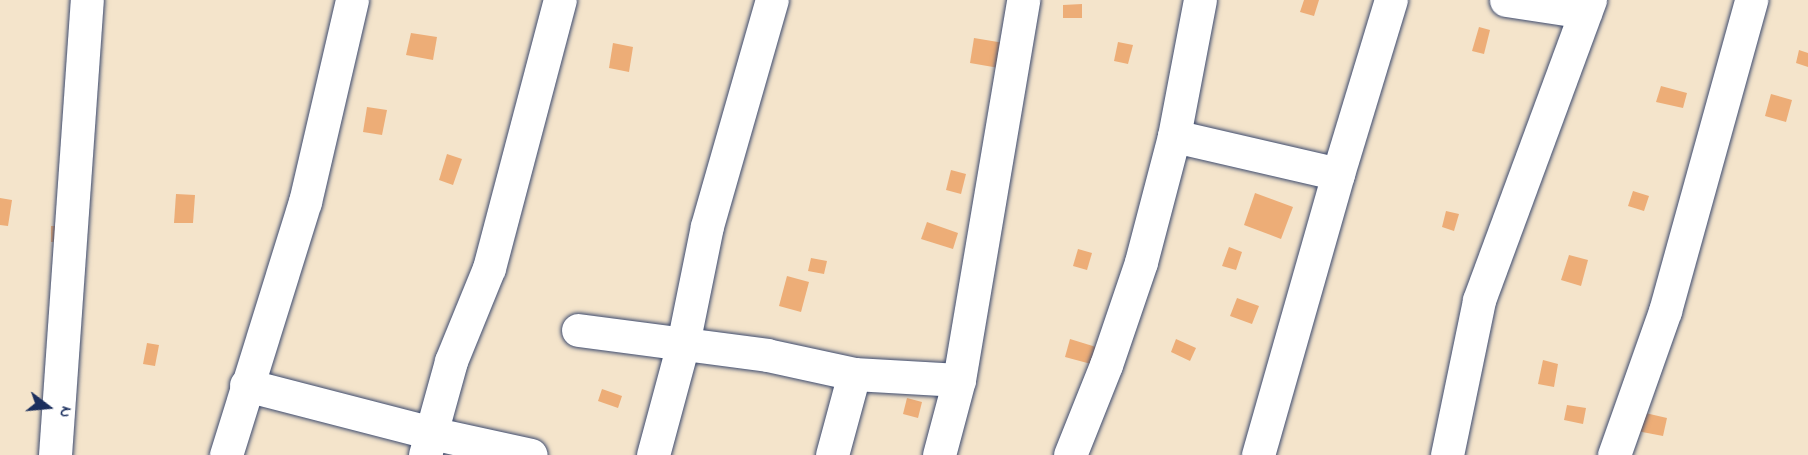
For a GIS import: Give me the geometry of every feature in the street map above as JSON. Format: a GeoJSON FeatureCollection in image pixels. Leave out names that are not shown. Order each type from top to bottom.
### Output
{"type":"FeatureCollection","features":[{"type":"Feature","properties":{"kind":"street"},"geometry":{"type":"LineString","coordinates":[[56,455],[87,0]]}},
{"type":"Feature","properties":{"kind":"street"},"geometry":{"type":"LineString","coordinates":[[226,455],[305,202],[352,0]]}},
{"type":"Feature","properties":{"kind":"street"},"geometry":{"type":"LineString","coordinates":[[428,444],[451,361],[489,268],[560,0]]}},
{"type":"Feature","properties":{"kind":"street"},"geometry":{"type":"LineString","coordinates":[[652,455],[683,344],[707,226],[772,0]]}},
{"type":"Feature","properties":{"kind":"street"},"geometry":{"type":"LineString","coordinates":[[939,455],[959,380],[1023,0]]}},
{"type":"Feature","properties":{"kind":"street"},"geometry":{"type":"LineString","coordinates":[[1070,455],[1106,365],[1141,262],[1174,136],[1200,0]]}},
{"type":"Feature","properties":{"kind":"street"},"geometry":{"type":"LineString","coordinates":[[1258,455],[1338,174],[1391,0]]}},
{"type":"Feature","properties":{"kind":"street"},"geometry":{"type":"LineString","coordinates":[[1447,455],[1479,300],[1587,6],[1506,0]]}},
{"type":"Feature","properties":{"kind":"street"},"geometry":{"type":"LineString","coordinates":[[1614,455],[1665,311],[1751,0]]}},
{"type":"Feature","properties":{"kind":"street"},"geometry":{"type":"LineString","coordinates":[[1174,136],[1338,174]]}},
{"type":"Feature","properties":{"kind":"street"},"geometry":{"type":"LineString","coordinates":[[578,330],[767,355],[854,374],[959,380]]}},
{"type":"Feature","properties":{"kind":"street"},"geometry":{"type":"LineString","coordinates":[[832,455],[854,374]]}},
{"type":"Feature","properties":{"kind":"street"},"geometry":{"type":"LineString","coordinates":[[246,385],[428,444],[531,455]]}},
{"type":"Feature","properties":{"kind":"building"},"geometry":{"type":"Polygon","coordinates":[[[1304,0],[1319,0],[1314,16],[1300,12],[1304,0]]]}},
{"type":"Feature","properties":{"kind":"building"},"geometry":{"type":"Polygon","coordinates":[[[1082,4],[1082,18],[1063,18],[1063,5],[1082,4]]]}},
{"type":"Feature","properties":{"kind":"building"},"geometry":{"type":"Polygon","coordinates":[[[1479,27],[1490,30],[1484,54],[1472,51],[1479,27]]]}},
{"type":"Feature","properties":{"kind":"building"},"geometry":{"type":"Polygon","coordinates":[[[411,33],[437,37],[433,60],[406,55],[411,33]]]}},
{"type":"Feature","properties":{"kind":"building"},"geometry":{"type":"Polygon","coordinates":[[[974,38],[1004,43],[999,68],[970,63],[974,38]]]}},
{"type":"Feature","properties":{"kind":"building"},"geometry":{"type":"Polygon","coordinates":[[[1118,42],[1133,45],[1128,64],[1114,61],[1118,42]]]}},
{"type":"Feature","properties":{"kind":"building"},"geometry":{"type":"Polygon","coordinates":[[[613,43],[633,47],[629,72],[609,68],[613,43]]]}},
{"type":"Feature","properties":{"kind":"building"},"geometry":{"type":"Polygon","coordinates":[[[1799,50],[1808,53],[1808,67],[1796,63],[1799,50]]]}},
{"type":"Feature","properties":{"kind":"building"},"geometry":{"type":"Polygon","coordinates":[[[1661,86],[1687,93],[1683,108],[1656,102],[1661,86]]]}},
{"type":"Feature","properties":{"kind":"building"},"geometry":{"type":"Polygon","coordinates":[[[1771,94],[1792,100],[1786,122],[1765,116],[1771,94]]]}},
{"type":"Feature","properties":{"kind":"building"},"geometry":{"type":"Polygon","coordinates":[[[367,107],[387,110],[382,135],[363,132],[367,107]]]}},
{"type":"Feature","properties":{"kind":"building"},"geometry":{"type":"Polygon","coordinates":[[[447,154],[462,159],[453,185],[439,180],[447,154]]]}},
{"type":"Feature","properties":{"kind":"building"},"geometry":{"type":"Polygon","coordinates":[[[951,170],[966,174],[961,194],[946,190],[951,170]]]}},
{"type":"Feature","properties":{"kind":"building"},"geometry":{"type":"Polygon","coordinates":[[[1633,191],[1649,196],[1644,211],[1628,206],[1633,191]]]}},
{"type":"Feature","properties":{"kind":"building"},"geometry":{"type":"Polygon","coordinates":[[[1255,193],[1293,207],[1281,239],[1244,225],[1255,193]]]}},
{"type":"Feature","properties":{"kind":"building"},"geometry":{"type":"Polygon","coordinates":[[[176,194],[195,195],[193,223],[174,223],[176,194]]]}},
{"type":"Feature","properties":{"kind":"building"},"geometry":{"type":"Polygon","coordinates":[[[0,198],[12,200],[8,226],[0,225],[0,198]]]}},
{"type":"Feature","properties":{"kind":"building"},"geometry":{"type":"Polygon","coordinates":[[[1446,211],[1459,214],[1454,231],[1442,227],[1446,211]]]}},
{"type":"Feature","properties":{"kind":"building"},"geometry":{"type":"Polygon","coordinates":[[[927,222],[958,233],[953,249],[921,239],[927,222]]]}},
{"type":"Feature","properties":{"kind":"building"},"geometry":{"type":"Polygon","coordinates":[[[51,226],[63,226],[63,242],[51,242],[51,226]]]}},
{"type":"Feature","properties":{"kind":"building"},"geometry":{"type":"Polygon","coordinates":[[[1229,247],[1242,252],[1236,270],[1222,266],[1229,247]]]}},
{"type":"Feature","properties":{"kind":"building"},"geometry":{"type":"Polygon","coordinates":[[[1078,249],[1092,253],[1087,270],[1073,266],[1078,249]]]}},
{"type":"Feature","properties":{"kind":"building"},"geometry":{"type":"Polygon","coordinates":[[[1569,255],[1588,260],[1581,286],[1561,280],[1569,255]]]}},
{"type":"Feature","properties":{"kind":"building"},"geometry":{"type":"Polygon","coordinates":[[[811,258],[827,261],[824,274],[808,271],[811,258]]]}},
{"type":"Feature","properties":{"kind":"building"},"geometry":{"type":"Polygon","coordinates":[[[787,276],[809,282],[801,312],[779,306],[787,276]]]}},
{"type":"Feature","properties":{"kind":"building"},"geometry":{"type":"Polygon","coordinates":[[[1237,298],[1259,306],[1252,324],[1230,316],[1237,298]]]}},
{"type":"Feature","properties":{"kind":"building"},"geometry":{"type":"Polygon","coordinates":[[[1070,339],[1096,347],[1091,364],[1065,357],[1070,339]]]}},
{"type":"Feature","properties":{"kind":"building"},"geometry":{"type":"Polygon","coordinates":[[[1176,339],[1196,348],[1190,361],[1171,352],[1176,339]]]}},
{"type":"Feature","properties":{"kind":"building"},"geometry":{"type":"Polygon","coordinates":[[[147,343],[159,345],[155,366],[143,364],[147,343]]]}},
{"type":"Feature","properties":{"kind":"building"},"geometry":{"type":"Polygon","coordinates":[[[1543,360],[1558,364],[1554,387],[1538,384],[1543,360]]]}},
{"type":"Feature","properties":{"kind":"building"},"geometry":{"type":"Polygon","coordinates":[[[602,389],[622,396],[618,408],[598,401],[602,389]]]}},
{"type":"Feature","properties":{"kind":"building"},"geometry":{"type":"Polygon","coordinates":[[[907,398],[922,402],[918,418],[903,414],[907,398]]]}},
{"type":"Feature","properties":{"kind":"building"},"geometry":{"type":"Polygon","coordinates":[[[1567,405],[1586,408],[1583,424],[1564,420],[1567,405]]]}},
{"type":"Feature","properties":{"kind":"building"},"geometry":{"type":"Polygon","coordinates":[[[1641,412],[1667,418],[1663,436],[1637,431],[1641,412]]]}}]}
